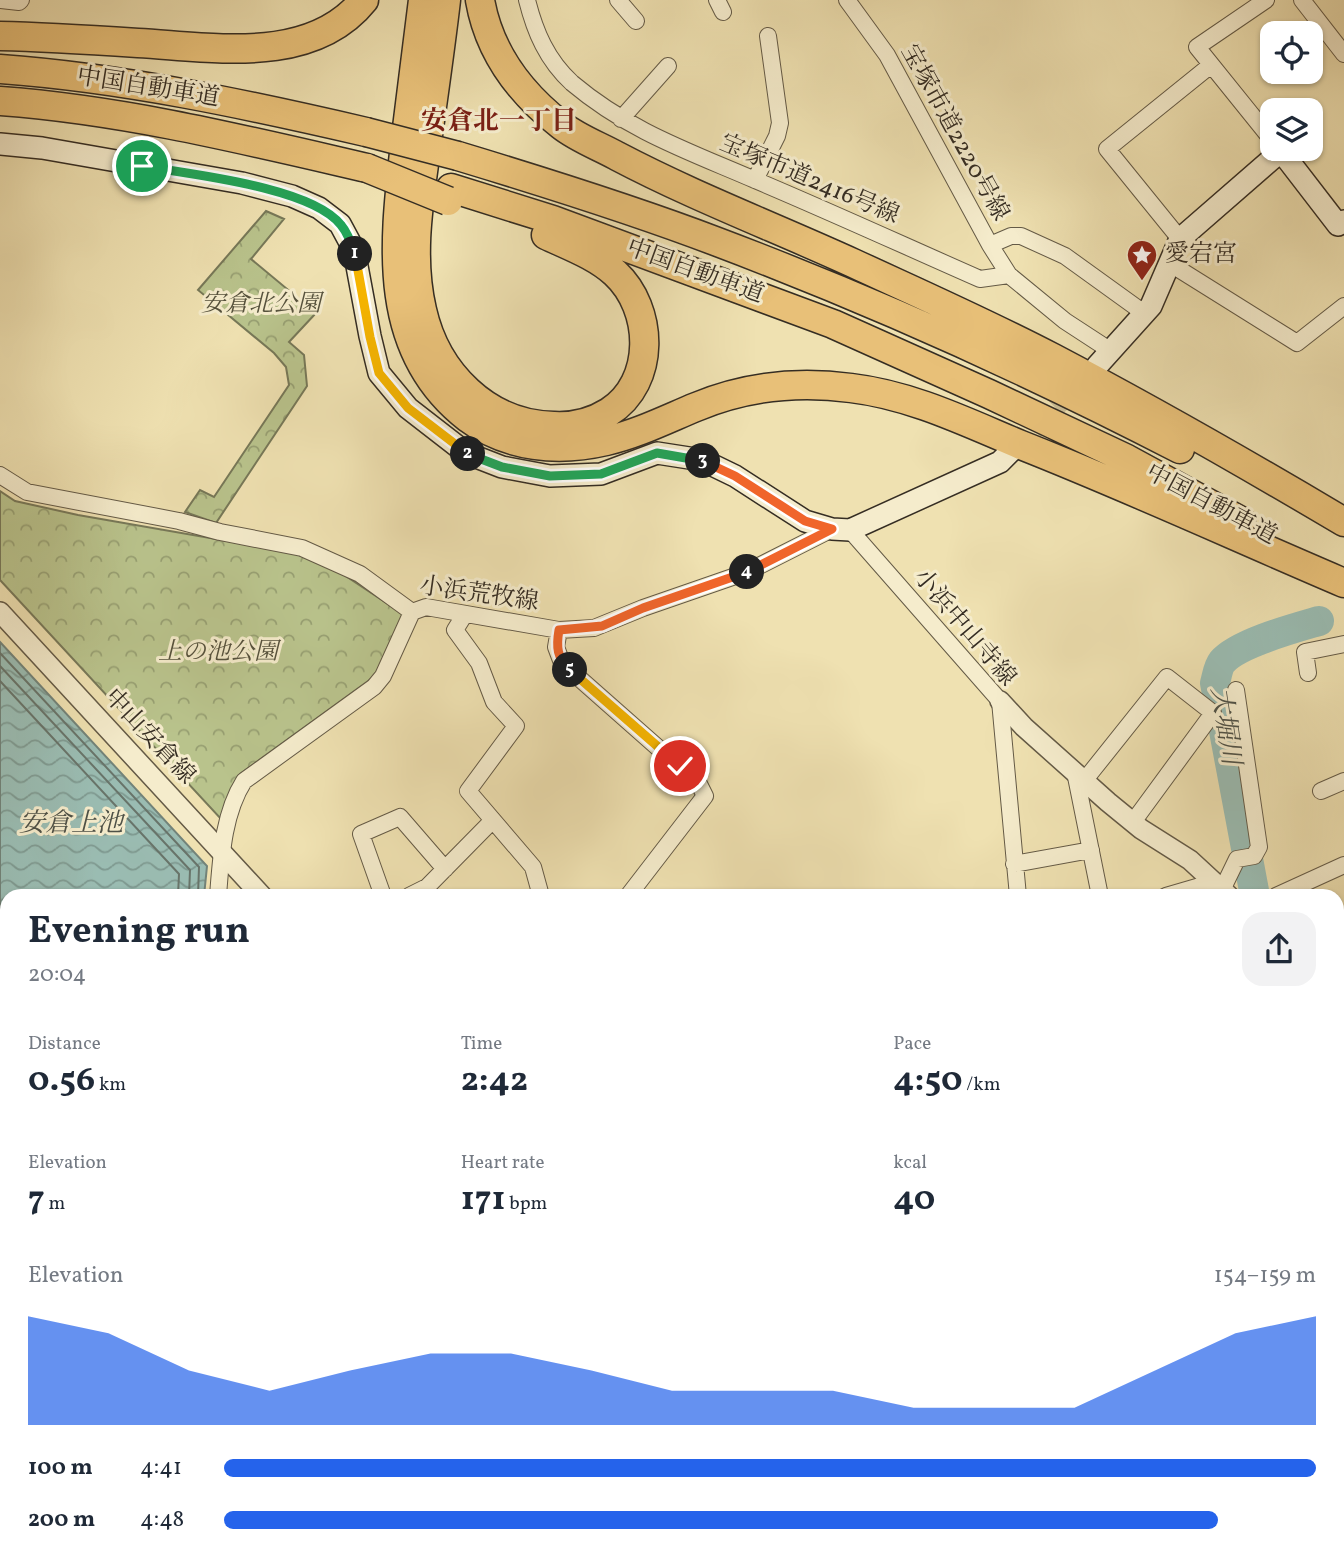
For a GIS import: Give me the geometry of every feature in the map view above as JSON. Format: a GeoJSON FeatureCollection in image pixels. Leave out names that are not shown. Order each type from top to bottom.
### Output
{"type":"FeatureCollection","features":[{"type":"Feature","properties":{"kind":"highway"},"geometry":{"type":"LineString","coordinates":[[0,36],[220,48],[275,47],[328,30],[364,0]]}},
{"type":"Feature","properties":{"kind":"highway"},"geometry":{"type":"LineString","coordinates":[[423,0],[397,210],[397,274],[400,300],[406,327],[418,359],[442,394],[475,423],[512,440],[535,446],[567,448],[617,439],[728,395],[785,385],[857,388],[913,401],[1126,487],[1344,583]]}},
{"type":"Feature","properties":{"kind":"highway"},"geometry":{"type":"LineString","coordinates":[[446,0],[416,225],[417,280],[426,324],[446,367],[477,400],[494,411],[530,423],[566,426],[587,422],[609,412],[624,400],[638,376],[644,357],[644,328],[638,306],[628,288],[592,256],[450,195]]}},
{"type":"Feature","properties":{"kind":"highway"},"geometry":{"type":"LineString","coordinates":[[480,0],[483,21],[491,43],[519,85],[563,128],[649,173],[775,227],[1052,358],[1226,452],[1344,522]]}},
{"type":"Feature","properties":{"kind":"highway","name":"中国自動車道"},"geometry":{"type":"LineString","coordinates":[[0,69],[124,83],[218,99],[366,132],[558,186],[714,240],[1018,369],[1142,429],[1344,535]]}},
{"type":"Feature","properties":{"kind":"highway","name":"中国自動車道"},"geometry":{"type":"LineString","coordinates":[[0,101],[121,116],[209,132],[367,168],[450,195],[565,225],[833,324],[989,394],[1127,459],[1344,576]]}},
{"type":"Feature","properties":{"kind":"main road"},"geometry":{"type":"LineString","coordinates":[[0,144],[42,148],[242,183],[292,196],[319,208],[340,224],[354,250],[379,373],[408,408],[466,453],[502,467],[550,476],[601,474],[657,453],[702,460],[735,476],[805,521],[841,529],[1000,461],[1010,451]]}},
{"type":"Feature","properties":{"kind":"main road"},"geometry":{"type":"LineString","coordinates":[[1104,358],[1151,306],[1180,239],[1262,161]]}},
{"type":"Feature","properties":{"kind":"main road"},"geometry":{"type":"LineString","coordinates":[[1290,161],[1342,227]]}},
{"type":"Feature","properties":{"kind":"street"},"geometry":{"type":"LineString","coordinates":[[0,0],[21,0]]}},
{"type":"Feature","properties":{"kind":"street","name":"宝塚市道2416号線"},"geometry":{"type":"LineString","coordinates":[[527,0],[534,28],[545,51],[571,81],[621,119],[653,137],[980,279],[1009,275]]}},
{"type":"Feature","properties":{"kind":"street"},"geometry":{"type":"LineString","coordinates":[[618,0],[636,21]]}},
{"type":"Feature","properties":{"kind":"street","name":"宝塚市道2220号線"},"geometry":{"type":"LineString","coordinates":[[847,0],[887,55],[990,245],[1011,236],[1021,236],[1065,256],[1144,313]]}},
{"type":"Feature","properties":{"kind":"street"},"geometry":{"type":"LineString","coordinates":[[1260,124],[1197,47],[1266,0]]}},
{"type":"Feature","properties":{"kind":"street"},"geometry":{"type":"LineString","coordinates":[[1302,0],[1344,54]]}},
{"type":"Feature","properties":{"kind":"street"},"geometry":{"type":"LineString","coordinates":[[755,180],[777,136],[780,123],[768,36]]}},
{"type":"Feature","properties":{"kind":"street"},"geometry":{"type":"LineString","coordinates":[[1180,239],[1107,149],[1211,65]]}},
{"type":"Feature","properties":{"kind":"street"},"geometry":{"type":"LineString","coordinates":[[621,119],[668,66]]}},
{"type":"Feature","properties":{"kind":"street"},"geometry":{"type":"LineString","coordinates":[[990,245],[1009,275],[1065,321],[1104,358]]}},
{"type":"Feature","properties":{"kind":"street"},"geometry":{"type":"LineString","coordinates":[[1169,263],[1297,343],[1344,306]]}},
{"type":"Feature","properties":{"kind":"street","name":"小浜荒牧線"},"geometry":{"type":"LineString","coordinates":[[0,475],[27,492],[302,548],[360,574],[411,611],[426,607],[559,630],[602,626],[643,608],[747,572],[841,529]]}},
{"type":"Feature","properties":{"kind":"street","name":"小浜中山寺線"},"geometry":{"type":"LineString","coordinates":[[841,529],[1000,701],[1017,889]]}},
{"type":"Feature","properties":{"kind":"street"},"geometry":{"type":"LineString","coordinates":[[219,889],[222,851],[238,790],[244,781],[374,687],[383,676],[411,611]]}},
{"type":"Feature","properties":{"kind":"street","name":"中山安倉線"},"geometry":{"type":"LineString","coordinates":[[0,612],[256,889]]}},
{"type":"Feature","properties":{"kind":"street"},"geometry":{"type":"LineString","coordinates":[[465,614],[455,630],[479,663],[494,702],[516,726],[468,792],[533,867],[539,889]]}},
{"type":"Feature","properties":{"kind":"street"},"geometry":{"type":"LineString","coordinates":[[559,630],[556,647],[562,663],[699,784],[705,796],[633,889]]}},
{"type":"Feature","properties":{"kind":"street"},"geometry":{"type":"LineString","coordinates":[[1308,673],[1305,652],[1344,644]]}},
{"type":"Feature","properties":{"kind":"street"},"geometry":{"type":"LineString","coordinates":[[1079,776],[1167,677],[1213,713],[1133,822]]}},
{"type":"Feature","properties":{"kind":"street"},"geometry":{"type":"LineString","coordinates":[[1000,701],[1024,727],[1133,822],[1190,860],[1221,889],[1237,859],[1254,856],[1259,847],[1236,690]]}},
{"type":"Feature","properties":{"kind":"street"},"geometry":{"type":"LineString","coordinates":[[1079,776],[1099,889]]}},
{"type":"Feature","properties":{"kind":"street"},"geometry":{"type":"LineString","coordinates":[[1321,791],[1344,781]]}},
{"type":"Feature","properties":{"kind":"street"},"geometry":{"type":"LineString","coordinates":[[381,889],[361,834],[400,817],[445,869]]}},
{"type":"Feature","properties":{"kind":"street"},"geometry":{"type":"LineString","coordinates":[[423,889],[492,821]]}},
{"type":"Feature","properties":{"kind":"street"},"geometry":{"type":"LineString","coordinates":[[1014,864],[1091,850]]}},
{"type":"Feature","properties":{"kind":"street"},"geometry":{"type":"LineString","coordinates":[[1291,889],[1344,865]]}},
{"type":"Feature","properties":{"kind":"green space","name":"安倉北公園"},"geometry":{"type":"Polygon","coordinates":[[[266,211],[284,219],[251,259],[316,313],[289,342],[304,355],[307,386],[216,523],[185,512],[200,490],[214,497],[289,385],[286,367],[274,353],[198,290],[266,211]]]}},
{"type":"Feature","properties":{"kind":"green space","name":"上の池公園"},"geometry":{"type":"Polygon","coordinates":[[[0,491],[15,501],[78,515],[290,552],[329,565],[403,614],[375,676],[240,774],[221,819],[0,580],[0,491]]]}},
{"type":"Feature","properties":{"kind":"water","name":"安倉上池"},"geometry":{"type":"Polygon","coordinates":[[[0,642],[207,866],[205,889],[0,889],[0,642]]]}},
{"type":"Feature","properties":{"kind":"waterway","name":"大堀川"},"geometry":{"type":"LineString","coordinates":[[1254,889],[1215,683],[1222,662],[1230,655],[1268,637],[1319,621]]}},
{"type":"Feature","properties":{"kind":"tunnel"},"geometry":{"type":"LineString","coordinates":[[1011,451],[1078,384]]}},
{"type":"Feature","properties":{"kind":"place","name":"愛宕宮"},"geometry":{"type":"Point","coordinates":[1142,282]}},
{"type":"Feature","properties":{"kind":"district","name":"安倉北一丁目"},"geometry":{"type":"Point","coordinates":[499,122]}},
{"type":"Feature","properties":{"kind":"route"},"geometry":{"type":"LineString","coordinates":[[142,166],[242,183],[292,196],[319,208],[340,224],[354,250],[379,373],[408,408],[466,453],[502,467],[550,476],[601,474],[657,453],[702,460],[735,476],[805,521],[832,529],[747,572],[693,589],[602,626],[559,630],[556,647],[562,663],[680,766]]}}]}
